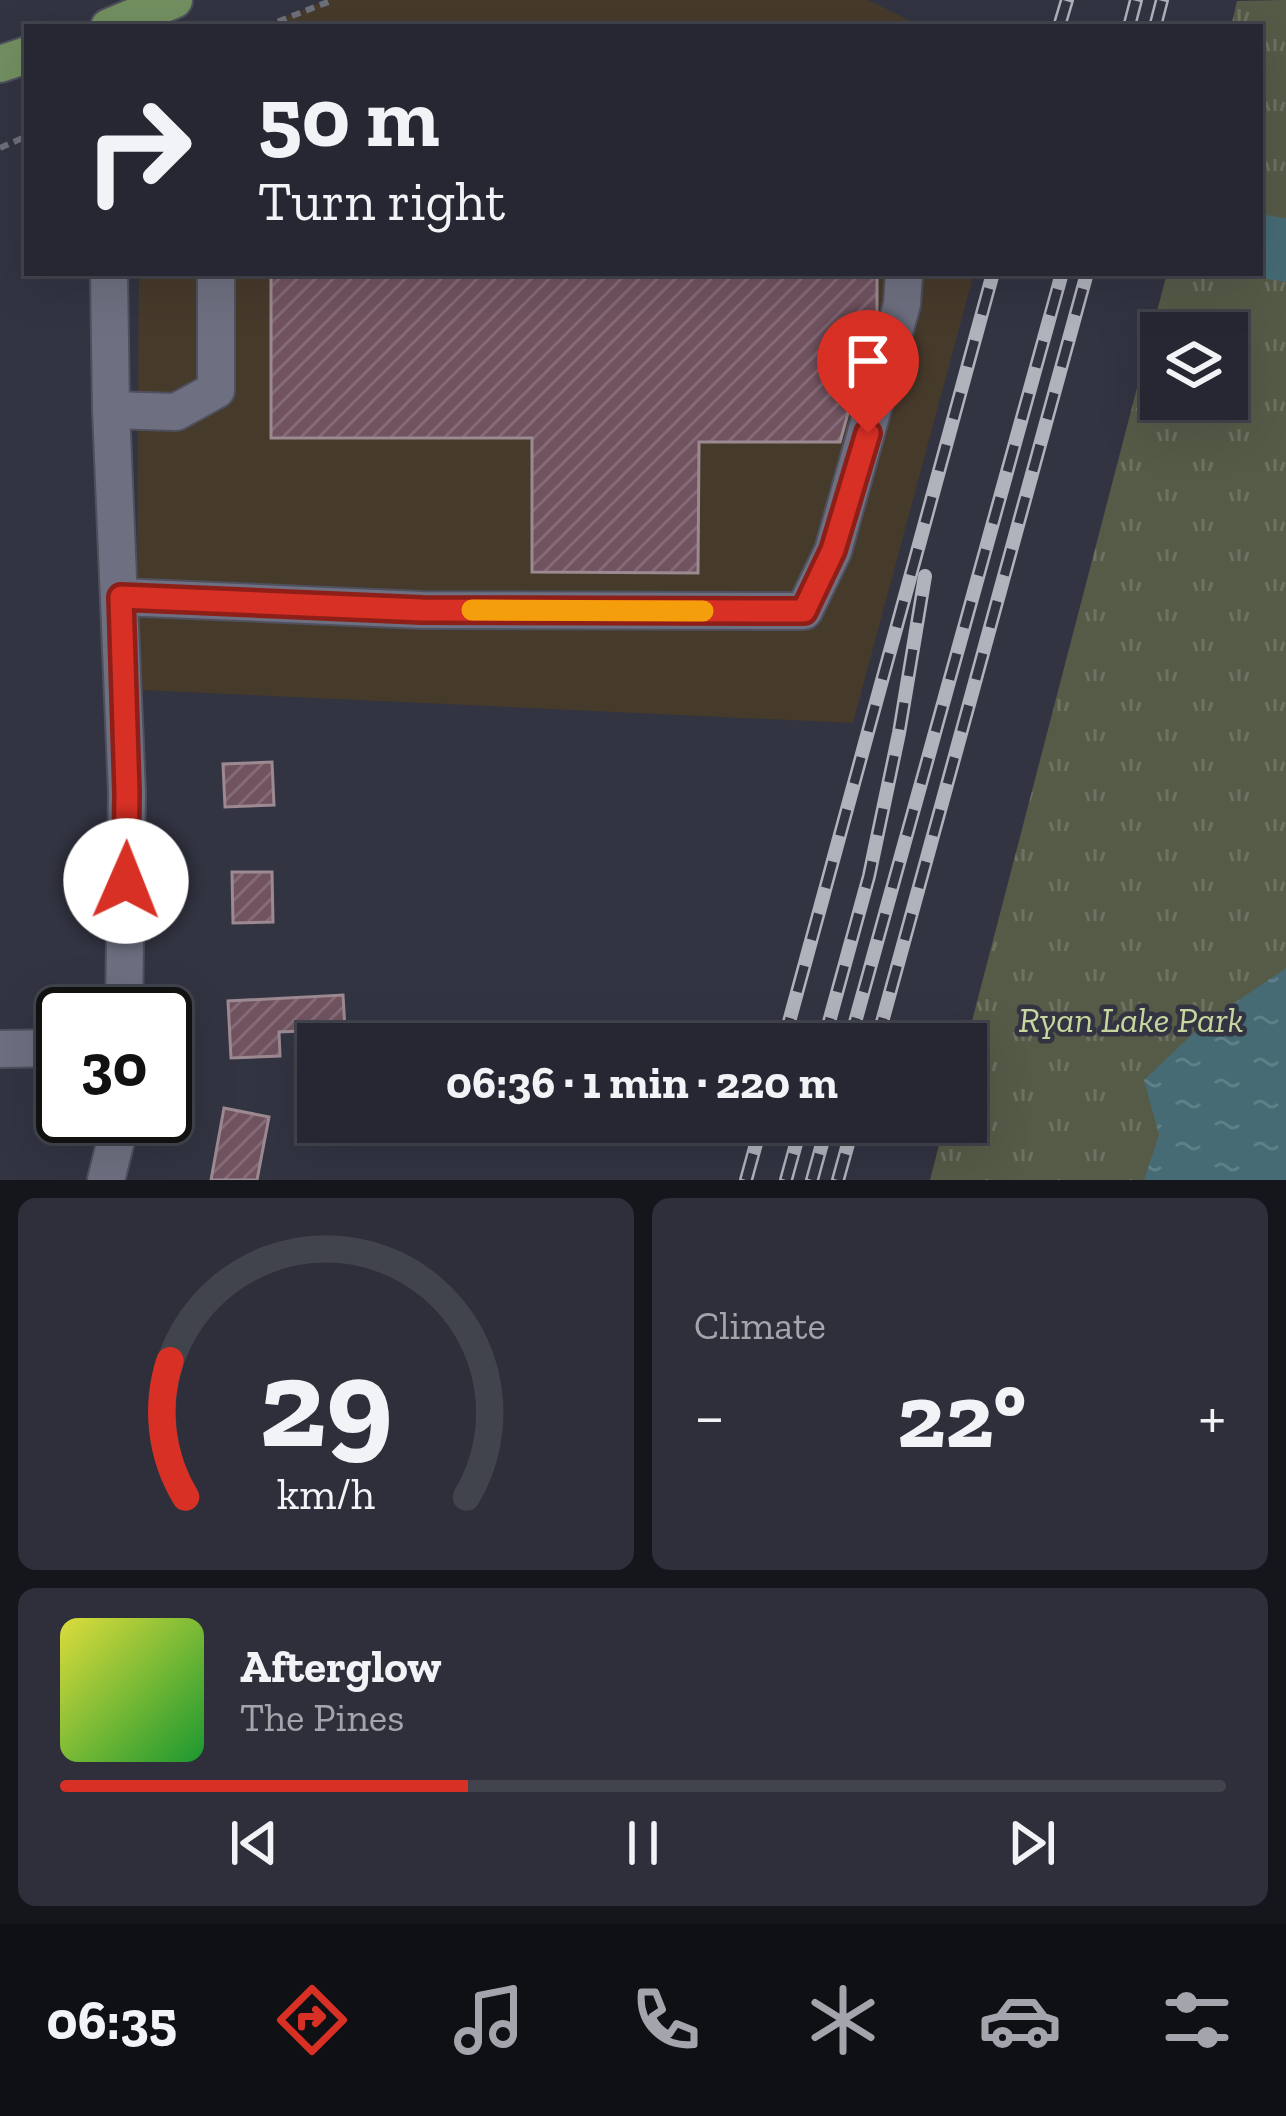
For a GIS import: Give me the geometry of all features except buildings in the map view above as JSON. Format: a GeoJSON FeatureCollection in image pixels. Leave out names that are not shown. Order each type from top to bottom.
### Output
{"type":"FeatureCollection","features":[{"type":"Feature","properties":{"kind":"main road"},"geometry":{"type":"LineString","coordinates":[[117,24],[174,0]]}},
{"type":"Feature","properties":{"kind":"street"},"geometry":{"type":"LineString","coordinates":[[110,276],[127,793],[124,987]]}},
{"type":"Feature","properties":{"kind":"street"},"geometry":{"type":"LineString","coordinates":[[111,410],[176,412],[216,391],[216,276]]}},
{"type":"Feature","properties":{"kind":"street"},"geometry":{"type":"LineString","coordinates":[[121,597],[422,610],[804,611],[833,550],[902,304],[904,276]]}},
{"type":"Feature","properties":{"kind":"street"},"geometry":{"type":"LineString","coordinates":[[0,1048],[36,1048]]}},
{"type":"Feature","properties":{"kind":"street"},"geometry":{"type":"LineString","coordinates":[[106,1180],[115,1143]]}},
{"type":"Feature","properties":{"kind":"path"},"geometry":{"type":"LineString","coordinates":[[272,24],[333,0]]}},
{"type":"Feature","properties":{"kind":"shaded area"},"geometry":{"type":"Polygon","coordinates":[[[326,0],[868,0],[917,24],[269,24],[326,0]]]}},
{"type":"Feature","properties":{"kind":"shaded area"},"geometry":{"type":"Polygon","coordinates":[[[139,276],[973,276],[853,723],[141,690],[139,276]]]}},
{"type":"Feature","properties":{"kind":"green space","name":"Ryan Lake Park"},"geometry":{"type":"Polygon","coordinates":[[[1286,0],[1286,1180],[930,1180],[940,1143],[987,1143],[987,1023],[971,1023],[1140,377],[1140,420],[1248,420],[1248,312],[1157,312],[1166,276],[1263,276],[1263,24],[1232,24],[1237,1],[1286,0]]]}},
{"type":"Feature","properties":{"kind":"water"},"geometry":{"type":"Polygon","coordinates":[[[1286,968],[1286,1180],[1144,1180],[1159,1135],[1144,1080],[1201,1026],[1286,968]]]}},
{"type":"Feature","properties":{"kind":"waterway"},"geometry":{"type":"LineString","coordinates":[[1263,246],[1286,250]]}},
{"type":"Feature","properties":{"kind":"railway"},"geometry":{"type":"LineString","coordinates":[[1060,24],[1067,0]]}},
{"type":"Feature","properties":{"kind":"railway"},"geometry":{"type":"LineString","coordinates":[[1130,24],[1136,0]]}},
{"type":"Feature","properties":{"kind":"railway"},"geometry":{"type":"LineString","coordinates":[[1156,24],[1162,0]]}},
{"type":"Feature","properties":{"kind":"railway"},"geometry":{"type":"LineString","coordinates":[[789,1023],[992,276]]}},
{"type":"Feature","properties":{"kind":"railway"},"geometry":{"type":"LineString","coordinates":[[855,1023],[1061,276]]}},
{"type":"Feature","properties":{"kind":"railway"},"geometry":{"type":"LineString","coordinates":[[882,1023],[1086,276]]}},
{"type":"Feature","properties":{"kind":"railway"},"geometry":{"type":"LineString","coordinates":[[829,1023],[869,876],[925,576]]}},
{"type":"Feature","properties":{"kind":"railway"},"geometry":{"type":"LineString","coordinates":[[746,1180],[756,1143]]}},
{"type":"Feature","properties":{"kind":"railway"},"geometry":{"type":"LineString","coordinates":[[786,1180],[796,1143]]}},
{"type":"Feature","properties":{"kind":"railway"},"geometry":{"type":"LineString","coordinates":[[812,1180],[822,1143]]}},
{"type":"Feature","properties":{"kind":"railway"},"geometry":{"type":"LineString","coordinates":[[838,1180],[848,1143]]}},
{"type":"Feature","properties":{"kind":"slow traffic"},"geometry":{"type":"LineString","coordinates":[[472,610],[703,611]]}},
{"type":"Feature","properties":{"kind":"route"},"geometry":{"type":"LineString","coordinates":[[126,881],[121,597],[422,610],[804,611],[833,550],[868,433]]}}]}
